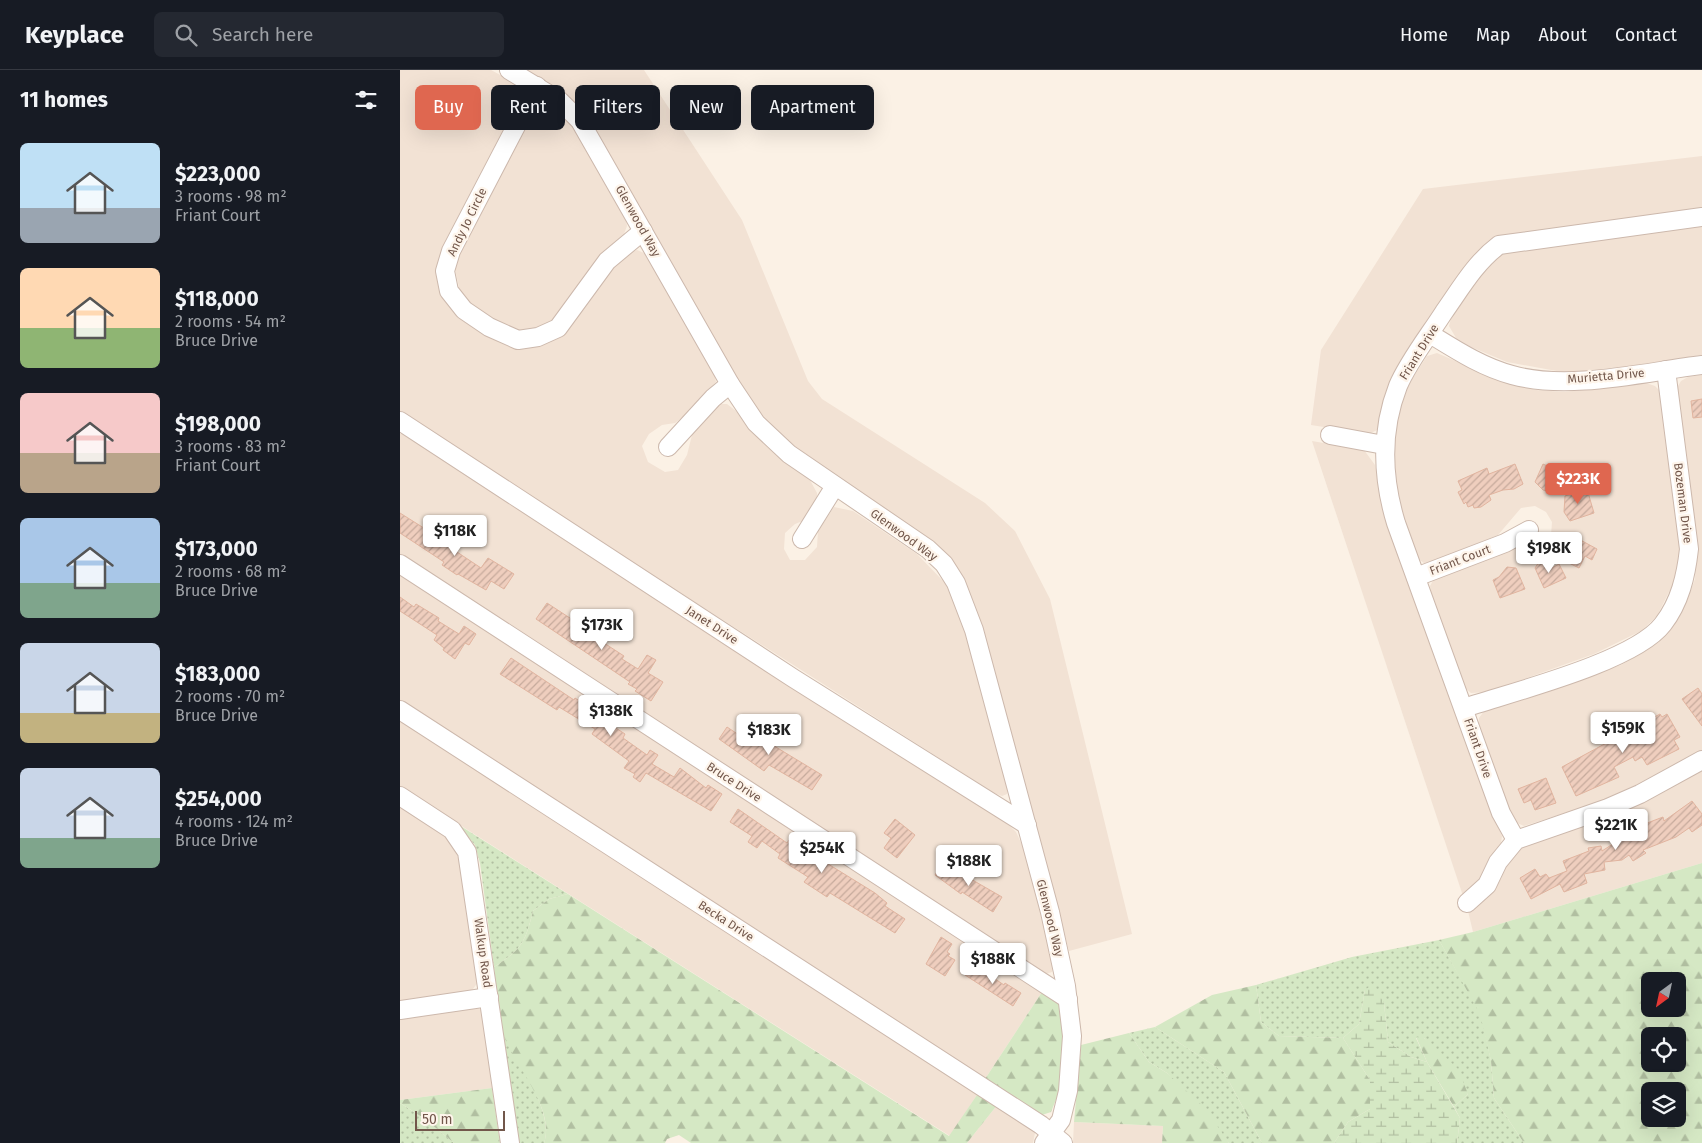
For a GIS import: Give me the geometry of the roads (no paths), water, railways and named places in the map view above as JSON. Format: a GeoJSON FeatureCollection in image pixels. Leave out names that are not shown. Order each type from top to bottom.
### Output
{"type":"FeatureCollection","features":[{"type":"Feature","properties":{"kind":"street","name":"Glenwood Way"},"geometry":{"type":"LineString","coordinates":[[509,70],[534,85]]}},
{"type":"Feature","properties":{"kind":"street","name":"Glenwood Way"},"geometry":{"type":"LineString","coordinates":[[565,106],[580,121],[730,384],[743,405],[770,438],[796,459],[928,549],[944,564],[956,583],[974,630],[1027,825],[1050,912],[1068,999],[1072,1051],[1068,1091],[1053,1140]]}},
{"type":"Feature","properties":{"kind":"street","name":"Andy Jo Circle"},"geometry":{"type":"LineString","coordinates":[[513,130],[451,251],[445,271],[449,291],[464,310],[489,327],[518,340],[538,337],[558,328],[607,261],[643,231]]}},
{"type":"Feature","properties":{"kind":"street","name":"Friant Drive"},"geometry":{"type":"LineString","coordinates":[[1516,840],[1501,813],[1387,492],[1384,445],[1389,413],[1399,384],[1430,334],[1475,267],[1484,256],[1499,245],[1702,217]]}},
{"type":"Feature","properties":{"kind":"street","name":"Murietta Drive"},"geometry":{"type":"LineString","coordinates":[[1430,334],[1481,364],[1513,375],[1548,380],[1584,380],[1702,365]]}},
{"type":"Feature","properties":{"kind":"street","name":"Bozeman Drive"},"geometry":{"type":"LineString","coordinates":[[1464,708],[1613,658],[1642,642],[1662,625],[1677,601],[1686,576],[1689,549],[1666,370]]}},
{"type":"Feature","properties":{"kind":"street"},"geometry":{"type":"LineString","coordinates":[[668,446],[713,398],[730,384]]}},
{"type":"Feature","properties":{"kind":"street","name":"Janet Drive"},"geometry":{"type":"LineString","coordinates":[[400,421],[793,678],[1027,825]]}},
{"type":"Feature","properties":{"kind":"street"},"geometry":{"type":"LineString","coordinates":[[1330,435],[1384,445]]}},
{"type":"Feature","properties":{"kind":"street"},"geometry":{"type":"LineString","coordinates":[[802,539],[835,486]]}},
{"type":"Feature","properties":{"kind":"street","name":"Friant Court"},"geometry":{"type":"LineString","coordinates":[[1416,577],[1505,543],[1529,530]]}},
{"type":"Feature","properties":{"kind":"street","name":"Bruce Drive"},"geometry":{"type":"LineString","coordinates":[[400,564],[1068,999]]}},
{"type":"Feature","properties":{"kind":"street","name":"Becka Drive"},"geometry":{"type":"LineString","coordinates":[[400,710],[1053,1140]]}},
{"type":"Feature","properties":{"kind":"street"},"geometry":{"type":"LineString","coordinates":[[1467,903],[1487,885],[1498,862],[1516,840],[1608,808],[1640,794],[1702,760]]}},
{"type":"Feature","properties":{"kind":"street","name":"Walkup Road"},"geometry":{"type":"LineString","coordinates":[[400,796],[452,830],[467,852],[510,1143]]}},
{"type":"Feature","properties":{"kind":"street"},"geometry":{"type":"LineString","coordinates":[[400,1010],[488,997]]}}]}
